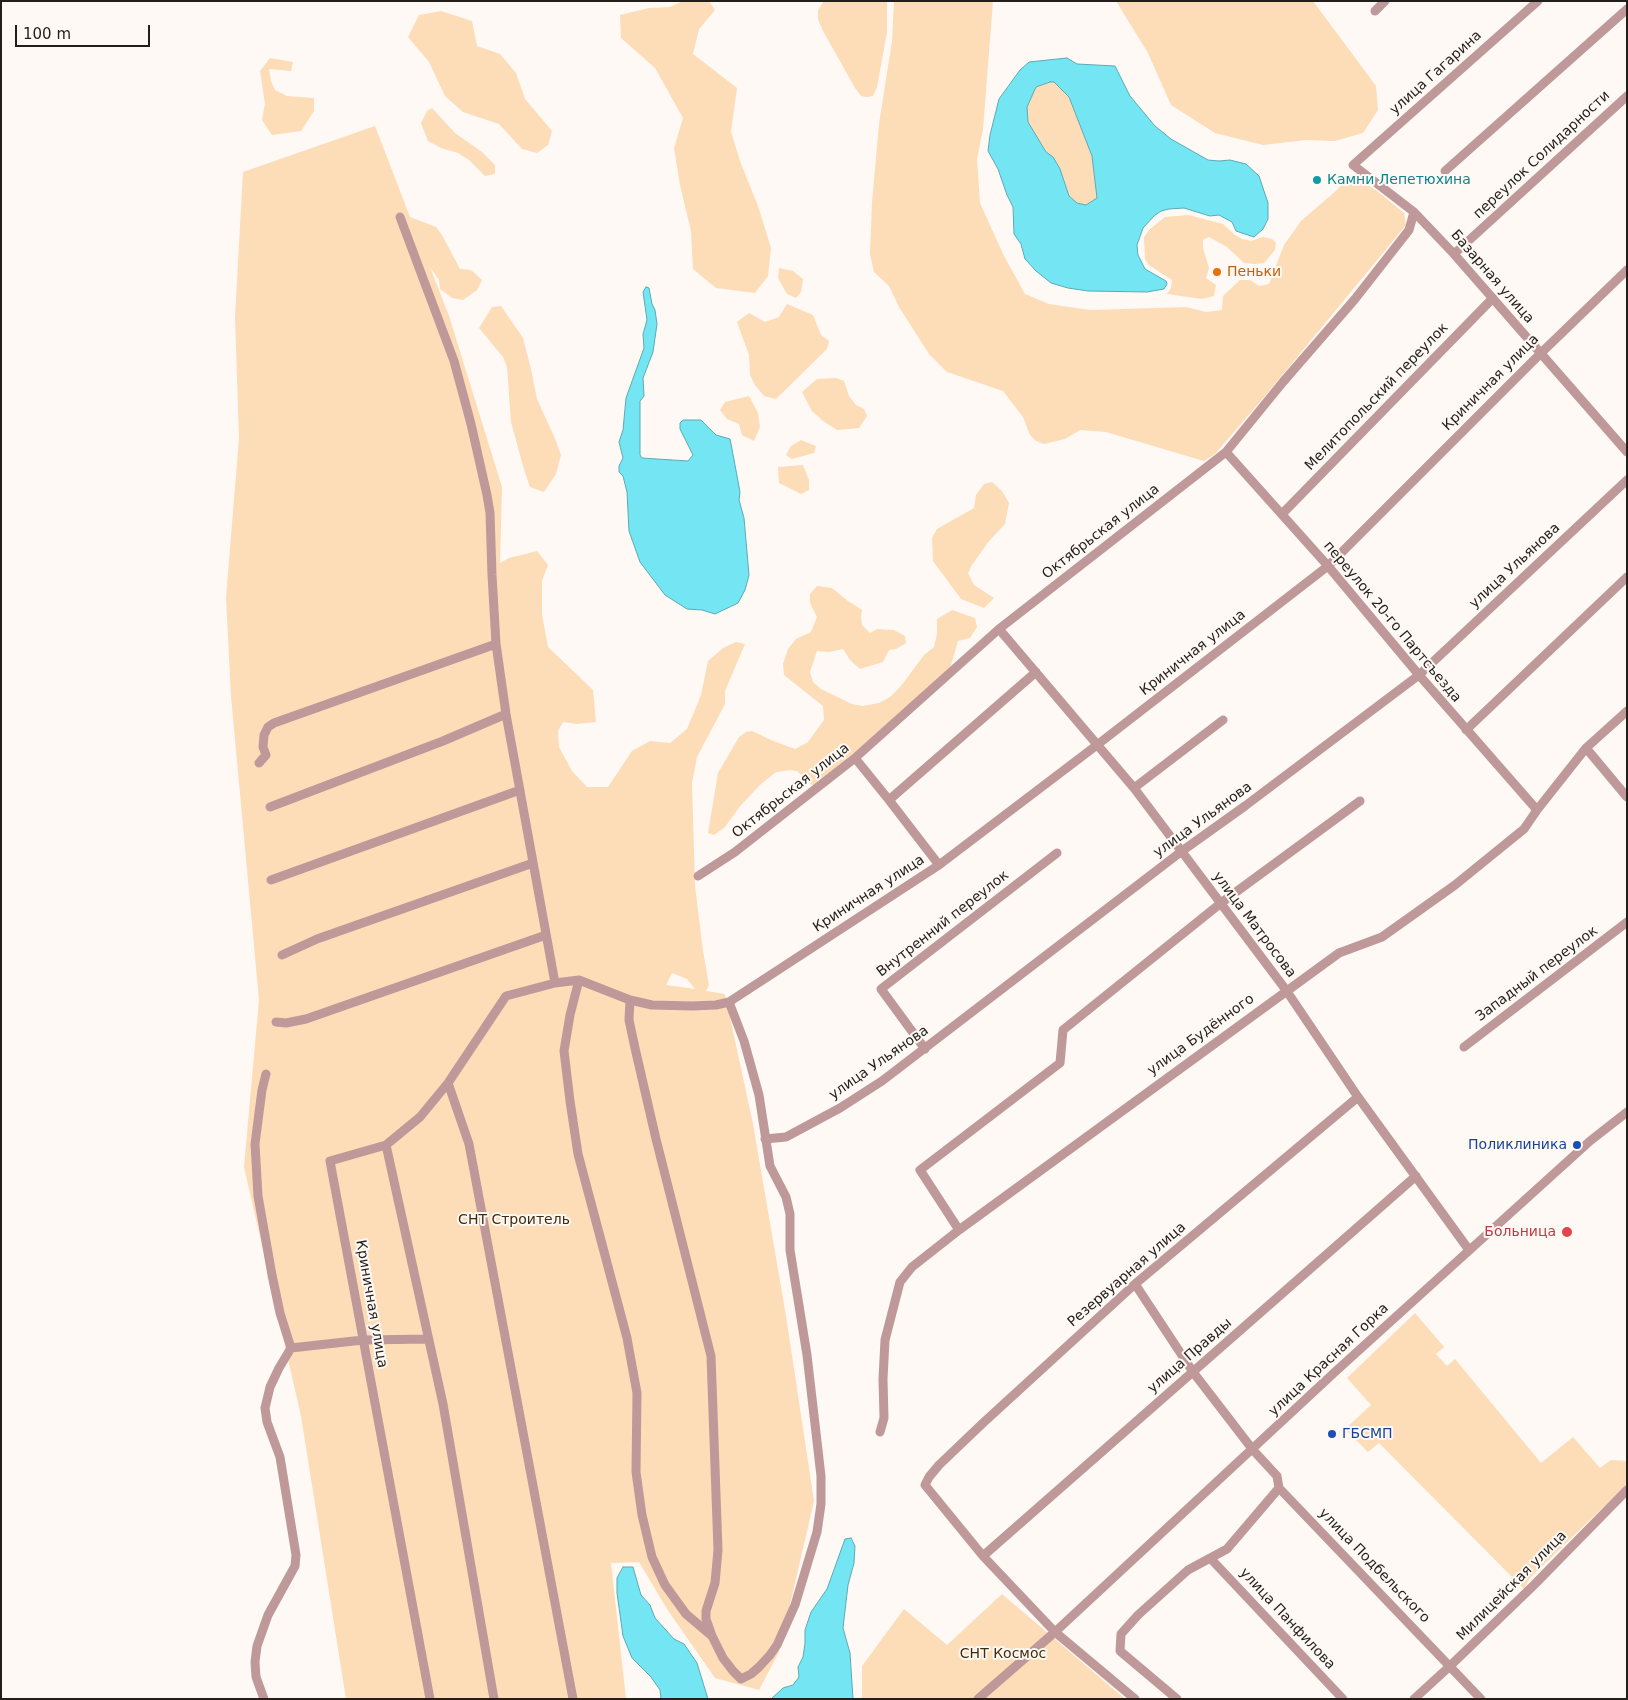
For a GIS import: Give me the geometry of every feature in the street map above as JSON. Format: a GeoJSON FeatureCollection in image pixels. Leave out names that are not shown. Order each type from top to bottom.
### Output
{"type":"FeatureCollection","features":[{"type":"Feature","properties":{"kind":"street"},"geometry":{"type":"LineString","coordinates":[[1375,10],[1385,1]]}},
{"type":"Feature","properties":{"kind":"street","name":"улица Гагарина"},"geometry":{"type":"LineString","coordinates":[[1414,212],[1353,166],[1538,1]]}},
{"type":"Feature","properties":{"kind":"street"},"geometry":{"type":"LineString","coordinates":[[1445,171],[1627,10]]}},
{"type":"Feature","properties":{"kind":"street","name":"переулок Солидарности"},"geometry":{"type":"LineString","coordinates":[[1454,254],[1627,96]]}},
{"type":"Feature","properties":{"kind":"street","name":"Базарная улица"},"geometry":{"type":"LineString","coordinates":[[1414,212],[1454,254],[1627,452]]}},
{"type":"Feature","properties":{"kind":"street","name":"Октябрьская улица"},"geometry":{"type":"LineString","coordinates":[[698,876],[735,852],[855,758],[999,629],[1226,452],[1283,382],[1355,299],[1409,230],[1414,212]]}},
{"type":"Feature","properties":{"kind":"street"},"geometry":{"type":"LineString","coordinates":[[400,217],[454,361],[471,424],[490,513],[496,644],[506,714],[555,984],[579,980],[630,1000],[668,1006],[716,1005],[729,1002],[744,1041],[757,1086],[770,1166],[786,1197],[790,1214],[790,1250],[815,1415],[821,1476],[821,1504],[817,1532],[794,1604],[777,1645],[760,1667],[741,1679],[723,1658],[706,1619],[706,1611],[715,1583],[718,1550],[711,1356],[645,1094],[629,1020],[630,1000]]}},
{"type":"Feature","properties":{"kind":"street","name":"Криничная улица"},"geometry":{"type":"LineString","coordinates":[[729,1002],[939,865],[1328,566],[1540,354],[1627,270]]}},
{"type":"Feature","properties":{"kind":"street","name":"Мелитопольский переулок"},"geometry":{"type":"LineString","coordinates":[[1282,514],[1493,298]]}},
{"type":"Feature","properties":{"kind":"street","name":"переулок 20-го Партсъезда"},"geometry":{"type":"LineString","coordinates":[[1226,452],[1328,566],[1466,730],[1537,810]]}},
{"type":"Feature","properties":{"kind":"street","name":"улица Ульянова"},"geometry":{"type":"LineString","coordinates":[[765,1139],[786,1137],[840,1108],[882,1081],[1182,851],[1419,675],[1627,480]]}},
{"type":"Feature","properties":{"kind":"street"},"geometry":{"type":"LineString","coordinates":[[1466,730],[1627,577]]}},
{"type":"Feature","properties":{"kind":"street","name":"улица Матросова"},"geometry":{"type":"LineString","coordinates":[[999,629],[1134,788],[1182,851],[1286,990],[1358,1097],[1469,1250]]}},
{"type":"Feature","properties":{"kind":"street"},"geometry":{"type":"LineString","coordinates":[[259,763],[266,755],[263,747],[264,735],[268,727],[274,723],[496,644]]}},
{"type":"Feature","properties":{"kind":"street"},"geometry":{"type":"LineString","coordinates":[[889,800],[1036,672]]}},
{"type":"Feature","properties":{"kind":"street","name":"улица Будённого"},"geometry":{"type":"LineString","coordinates":[[880,1432],[884,1418],[884,1340],[900,1282],[912,1267],[959,1230],[1339,952],[1382,937],[1455,885],[1524,829],[1586,748],[1627,711]]}},
{"type":"Feature","properties":{"kind":"street"},"geometry":{"type":"LineString","coordinates":[[270,807],[444,741],[506,714]]}},
{"type":"Feature","properties":{"kind":"street"},"geometry":{"type":"LineString","coordinates":[[1134,788],[1223,720]]}},
{"type":"Feature","properties":{"kind":"street"},"geometry":{"type":"LineString","coordinates":[[1586,748],[1627,797]]}},
{"type":"Feature","properties":{"kind":"street"},"geometry":{"type":"LineString","coordinates":[[855,758],[939,865]]}},
{"type":"Feature","properties":{"kind":"street"},"geometry":{"type":"LineString","coordinates":[[271,880],[520,790]]}},
{"type":"Feature","properties":{"kind":"street"},"geometry":{"type":"LineString","coordinates":[[959,1230],[920,1170],[1060,1063],[1063,1030],[1221,903],[1360,801]]}},
{"type":"Feature","properties":{"kind":"street","name":"Внутренний переулок"},"geometry":{"type":"LineString","coordinates":[[925,1049],[880,989],[1056,853]]}},
{"type":"Feature","properties":{"kind":"street"},"geometry":{"type":"LineString","coordinates":[[282,955],[317,939],[533,863]]}},
{"type":"Feature","properties":{"kind":"street","name":"Западный переулок"},"geometry":{"type":"LineString","coordinates":[[1464,1047],[1627,922]]}},
{"type":"Feature","properties":{"kind":"street"},"geometry":{"type":"LineString","coordinates":[[276,1022],[286,1023],[306,1019],[546,935]]}},
{"type":"Feature","properties":{"kind":"street"},"geometry":{"type":"LineString","coordinates":[[579,980],[570,1015],[564,1051],[578,1154],[627,1338],[637,1393],[636,1472],[642,1515],[652,1558],[665,1585],[686,1614],[712,1636]]}},
{"type":"Feature","properties":{"kind":"street","name":"Криничная улица"},"geometry":{"type":"LineString","coordinates":[[430,1699],[330,1161],[386,1145],[420,1117],[448,1083],[506,996],[555,984]]}},
{"type":"Feature","properties":{"kind":"street"},"geometry":{"type":"LineString","coordinates":[[264,1699],[256,1677],[257,1646],[268,1615],[295,1566],[296,1555],[280,1457],[265,1408],[270,1387],[291,1348],[272,1276],[258,1196],[255,1144],[266,1074]]}},
{"type":"Feature","properties":{"kind":"street"},"geometry":{"type":"LineString","coordinates":[[448,1083],[469,1144],[573,1699]]}},
{"type":"Feature","properties":{"kind":"street","name":"Резервуарная улица"},"geometry":{"type":"LineString","coordinates":[[983,1556],[925,1485],[928,1477],[983,1422],[1135,1284],[1358,1097]]}},
{"type":"Feature","properties":{"kind":"street","name":"улица Красная Горка"},"geometry":{"type":"LineString","coordinates":[[978,1699],[1055,1632],[1469,1250],[1590,1141],[1627,1112]]}},
{"type":"Feature","properties":{"kind":"street"},"geometry":{"type":"LineString","coordinates":[[386,1145],[443,1404],[494,1699]]}},
{"type":"Feature","properties":{"kind":"street","name":"улица Правды"},"geometry":{"type":"LineString","coordinates":[[983,1556],[1416,1176]]}},
{"type":"Feature","properties":{"kind":"street","name":"улица Подбельского"},"geometry":{"type":"LineString","coordinates":[[1135,1284],[1193,1372],[1253,1450],[1277,1476],[1280,1488],[1481,1699]]}},
{"type":"Feature","properties":{"kind":"street"},"geometry":{"type":"LineString","coordinates":[[291,1348],[363,1340],[428,1339]]}},
{"type":"Feature","properties":{"kind":"street"},"geometry":{"type":"LineString","coordinates":[[1177,1699],[1120,1651],[1121,1634],[1138,1615],[1188,1570],[1227,1549],[1280,1488]]}},
{"type":"Feature","properties":{"kind":"street","name":"Милицейская улица"},"geometry":{"type":"LineString","coordinates":[[1414,1699],[1450,1666],[1627,1490]]}},
{"type":"Feature","properties":{"kind":"street"},"geometry":{"type":"LineString","coordinates":[[983,1556],[1055,1632],[1135,1699]]}},
{"type":"Feature","properties":{"kind":"street","name":"улица Панфилова"},"geometry":{"type":"LineString","coordinates":[[1211,1559],[1343,1699]]}},
{"type":"Feature","properties":{"kind":"green space"},"geometry":{"type":"Polygon","coordinates":[[[683,1],[709,1],[715,10],[699,29],[693,54],[737,88],[731,132],[771,248],[768,276],[755,293],[716,288],[693,269],[691,231],[680,185],[674,148],[683,118],[655,68],[621,38],[620,15],[649,8],[670,7],[683,1]]]}},
{"type":"Feature","properties":{"kind":"green space"},"geometry":{"type":"Polygon","coordinates":[[[824,1],[887,1],[887,32],[877,87],[873,96],[861,96],[822,29],[818,19],[818,10],[824,1]]]}},
{"type":"Feature","properties":{"kind":"green space"},"geometry":{"type":"Polygon","coordinates":[[[894,1],[993,1],[983,129],[977,159],[980,203],[1004,256],[1025,294],[1049,304],[1090,310],[1186,307],[1206,312],[1222,310],[1223,296],[1240,280],[1250,280],[1259,286],[1269,284],[1284,245],[1301,221],[1337,190],[1346,179],[1353,176],[1377,191],[1404,213],[1406,225],[1265,396],[1215,454],[1204,461],[1106,432],[1080,430],[1065,439],[1044,444],[1036,441],[1030,435],[1023,417],[1003,391],[947,372],[929,354],[899,307],[889,286],[874,272],[870,254],[872,203],[879,124],[892,41],[894,1]]]}},
{"type":"Feature","properties":{"kind":"green space"},"geometry":{"type":"Polygon","coordinates":[[[1116,1],[1313,1],[1376,86],[1378,110],[1363,133],[1335,141],[1306,140],[1263,145],[1215,133],[1171,105],[1148,53],[1116,1]]]}},
{"type":"Feature","properties":{"kind":"green space"},"geometry":{"type":"Polygon","coordinates":[[[441,11],[472,21],[477,46],[500,54],[516,73],[525,99],[552,131],[548,145],[537,153],[522,149],[499,124],[463,112],[445,96],[429,62],[408,37],[419,15],[441,11]]]}},
{"type":"Feature","properties":{"kind":"green space"},"geometry":{"type":"Polygon","coordinates":[[[270,58],[293,62],[291,71],[269,69],[275,90],[287,96],[314,98],[314,111],[301,131],[272,135],[262,120],[265,104],[260,71],[270,58]]]}},
{"type":"Feature","properties":{"kind":"green space"},"geometry":{"type":"Polygon","coordinates":[[[1054,82],[1069,97],[1092,156],[1097,198],[1086,205],[1077,203],[1069,196],[1060,169],[1046,152],[1028,122],[1027,107],[1036,87],[1054,82]]]}},
{"type":"Feature","properties":{"kind":"green space"},"geometry":{"type":"Polygon","coordinates":[[[432,108],[455,133],[482,152],[495,165],[495,174],[485,176],[469,160],[458,153],[441,148],[428,141],[421,123],[427,111],[432,108]]]}},
{"type":"Feature","properties":{"kind":"green space","name":"СНТ Строитель"},"geometry":{"type":"Polygon","coordinates":[[[375,126],[410,217],[436,227],[460,269],[471,270],[482,280],[477,290],[463,300],[452,298],[440,289],[439,280],[430,267],[449,316],[502,487],[500,563],[509,558],[537,551],[548,565],[542,581],[542,615],[548,647],[593,690],[596,722],[577,724],[563,722],[558,731],[559,747],[572,771],[587,787],[608,787],[632,751],[650,741],[670,743],[687,729],[701,695],[708,661],[723,648],[736,642],[745,644],[725,691],[725,704],[697,757],[692,783],[695,886],[709,985],[706,991],[725,994],[753,1124],[786,1316],[814,1501],[779,1652],[759,1690],[715,1678],[667,1609],[639,1562],[611,1563],[626,1699],[346,1699],[301,1416],[244,1167],[259,1000],[231,696],[226,598],[239,438],[235,317],[243,172],[375,126]],[[672,973],[666,985],[695,989],[687,979],[672,973]]]}},
{"type":"Feature","properties":{"kind":"green space"},"geometry":{"type":"Polygon","coordinates":[[[1188,215],[1223,224],[1242,239],[1251,241],[1263,237],[1272,239],[1276,243],[1275,250],[1264,263],[1244,263],[1227,247],[1209,237],[1203,240],[1203,248],[1209,268],[1206,278],[1216,285],[1214,296],[1202,299],[1167,294],[1171,288],[1172,280],[1149,265],[1145,259],[1144,237],[1150,229],[1165,217],[1188,215]]]}},
{"type":"Feature","properties":{"kind":"green space"},"geometry":{"type":"Polygon","coordinates":[[[779,268],[793,271],[803,279],[801,292],[796,298],[787,294],[778,278],[779,268]]]}},
{"type":"Feature","properties":{"kind":"green space"},"geometry":{"type":"Polygon","coordinates":[[[787,304],[813,315],[821,335],[829,341],[827,349],[776,399],[764,396],[755,385],[750,375],[749,355],[737,322],[749,313],[765,322],[779,317],[787,304]]]}},
{"type":"Feature","properties":{"kind":"green space"},"geometry":{"type":"Polygon","coordinates":[[[501,306],[523,338],[537,399],[561,455],[556,474],[544,492],[530,487],[523,466],[511,422],[507,367],[503,357],[479,328],[492,307],[501,306]]]}},
{"type":"Feature","properties":{"kind":"green space"},"geometry":{"type":"Polygon","coordinates":[[[836,378],[844,381],[849,396],[856,405],[864,409],[867,416],[859,428],[837,430],[812,411],[802,392],[817,379],[836,378]]]}},
{"type":"Feature","properties":{"kind":"green space"},"geometry":{"type":"Polygon","coordinates":[[[749,396],[758,413],[760,427],[754,441],[742,435],[739,424],[727,419],[720,410],[725,402],[749,396]]]}},
{"type":"Feature","properties":{"kind":"green space"},"geometry":{"type":"Polygon","coordinates":[[[801,440],[816,446],[814,453],[792,459],[786,455],[791,446],[801,440]]]}},
{"type":"Feature","properties":{"kind":"green space"},"geometry":{"type":"Polygon","coordinates":[[[803,465],[809,480],[809,490],[801,494],[779,483],[778,467],[803,465]]]}},
{"type":"Feature","properties":{"kind":"green space"},"geometry":{"type":"Polygon","coordinates":[[[992,482],[1002,491],[1009,503],[1005,524],[989,541],[968,573],[974,585],[994,598],[984,608],[961,599],[933,561],[932,538],[937,529],[974,508],[976,495],[984,484],[992,482]]]}},
{"type":"Feature","properties":{"kind":"green space"},"geometry":{"type":"Polygon","coordinates":[[[817,586],[832,588],[862,610],[862,625],[870,633],[877,629],[894,630],[905,636],[906,643],[896,649],[889,650],[883,662],[860,669],[850,660],[843,649],[829,652],[817,651],[810,672],[813,682],[821,689],[852,704],[863,706],[879,703],[890,697],[901,686],[924,655],[934,647],[937,634],[937,619],[952,610],[975,618],[977,627],[970,638],[958,641],[947,679],[813,786],[797,771],[776,772],[761,784],[741,805],[725,827],[714,835],[708,833],[718,773],[739,737],[746,732],[752,731],[795,749],[808,742],[824,720],[823,706],[784,675],[783,664],[788,649],[796,639],[811,632],[817,617],[810,603],[810,594],[817,586]]]}},
{"type":"Feature","properties":{"kind":"green space"},"geometry":{"type":"Polygon","coordinates":[[[1415,1313],[1444,1347],[1436,1354],[1447,1366],[1455,1359],[1541,1463],[1573,1437],[1600,1468],[1611,1460],[1627,1461],[1627,1484],[1529,1579],[1524,1589],[1379,1443],[1368,1452],[1345,1429],[1371,1405],[1347,1378],[1415,1313]]]}},
{"type":"Feature","properties":{"kind":"green space","name":"СНТ Космос"},"geometry":{"type":"Polygon","coordinates":[[[1002,1594],[1125,1699],[862,1699],[862,1666],[904,1609],[947,1645],[1002,1594]]]}},
{"type":"Feature","properties":{"kind":"water"},"geometry":{"type":"Polygon","coordinates":[[[1067,58],[1077,64],[1115,66],[1130,96],[1155,126],[1171,139],[1208,160],[1230,160],[1246,164],[1259,176],[1268,203],[1268,219],[1263,229],[1254,237],[1236,231],[1232,222],[1219,215],[1210,216],[1184,208],[1161,211],[1143,228],[1137,245],[1138,255],[1145,269],[1166,281],[1167,284],[1164,289],[1147,292],[1088,291],[1051,283],[1025,259],[1021,244],[1014,234],[1013,207],[998,169],[988,151],[999,99],[1020,70],[1029,62],[1067,58]],[[1054,82],[1036,87],[1027,107],[1028,122],[1046,152],[1053,157],[1060,169],[1069,196],[1077,203],[1086,205],[1097,198],[1092,156],[1069,97],[1054,82]]]}},
{"type":"Feature","properties":{"kind":"water"},"geometry":{"type":"Polygon","coordinates":[[[646,287],[649,288],[657,324],[653,352],[643,378],[644,396],[640,401],[640,455],[642,458],[688,461],[693,455],[680,429],[680,423],[683,420],[701,420],[716,435],[730,439],[740,492],[739,500],[744,518],[749,575],[745,590],[738,603],[715,614],[702,610],[687,609],[665,595],[640,562],[629,531],[627,492],[623,476],[619,472],[619,466],[623,458],[619,442],[623,430],[626,398],[644,348],[643,334],[647,320],[643,292],[646,287]]]}},
{"type":"Feature","properties":{"kind":"water"},"geometry":{"type":"Polygon","coordinates":[[[851,1538],[855,1546],[854,1563],[848,1585],[843,1628],[850,1653],[853,1699],[771,1699],[783,1688],[793,1685],[799,1677],[798,1667],[803,1657],[805,1630],[811,1612],[827,1589],[845,1539],[851,1538]]]}},
{"type":"Feature","properties":{"kind":"water"},"geometry":{"type":"Polygon","coordinates":[[[623,1567],[633,1567],[641,1595],[650,1605],[655,1618],[674,1639],[684,1644],[697,1663],[708,1699],[661,1699],[660,1690],[651,1677],[632,1658],[623,1636],[617,1593],[617,1578],[623,1567]]]}},
{"type":"Feature","properties":{"kind":"place","name":"Камни Лепетюхина"},"geometry":{"type":"Point","coordinates":[1317,180]}},
{"type":"Feature","properties":{"kind":"place","name":"Пеньки"},"geometry":{"type":"Point","coordinates":[1217,272]}},
{"type":"Feature","properties":{"kind":"place","name":"Поликлиника"},"geometry":{"type":"Point","coordinates":[1577,1145]}},
{"type":"Feature","properties":{"kind":"place","name":"Больница"},"geometry":{"type":"Point","coordinates":[1567,1232]}},
{"type":"Feature","properties":{"kind":"place","name":"ГБСМП"},"geometry":{"type":"Point","coordinates":[1332,1434]}}]}
